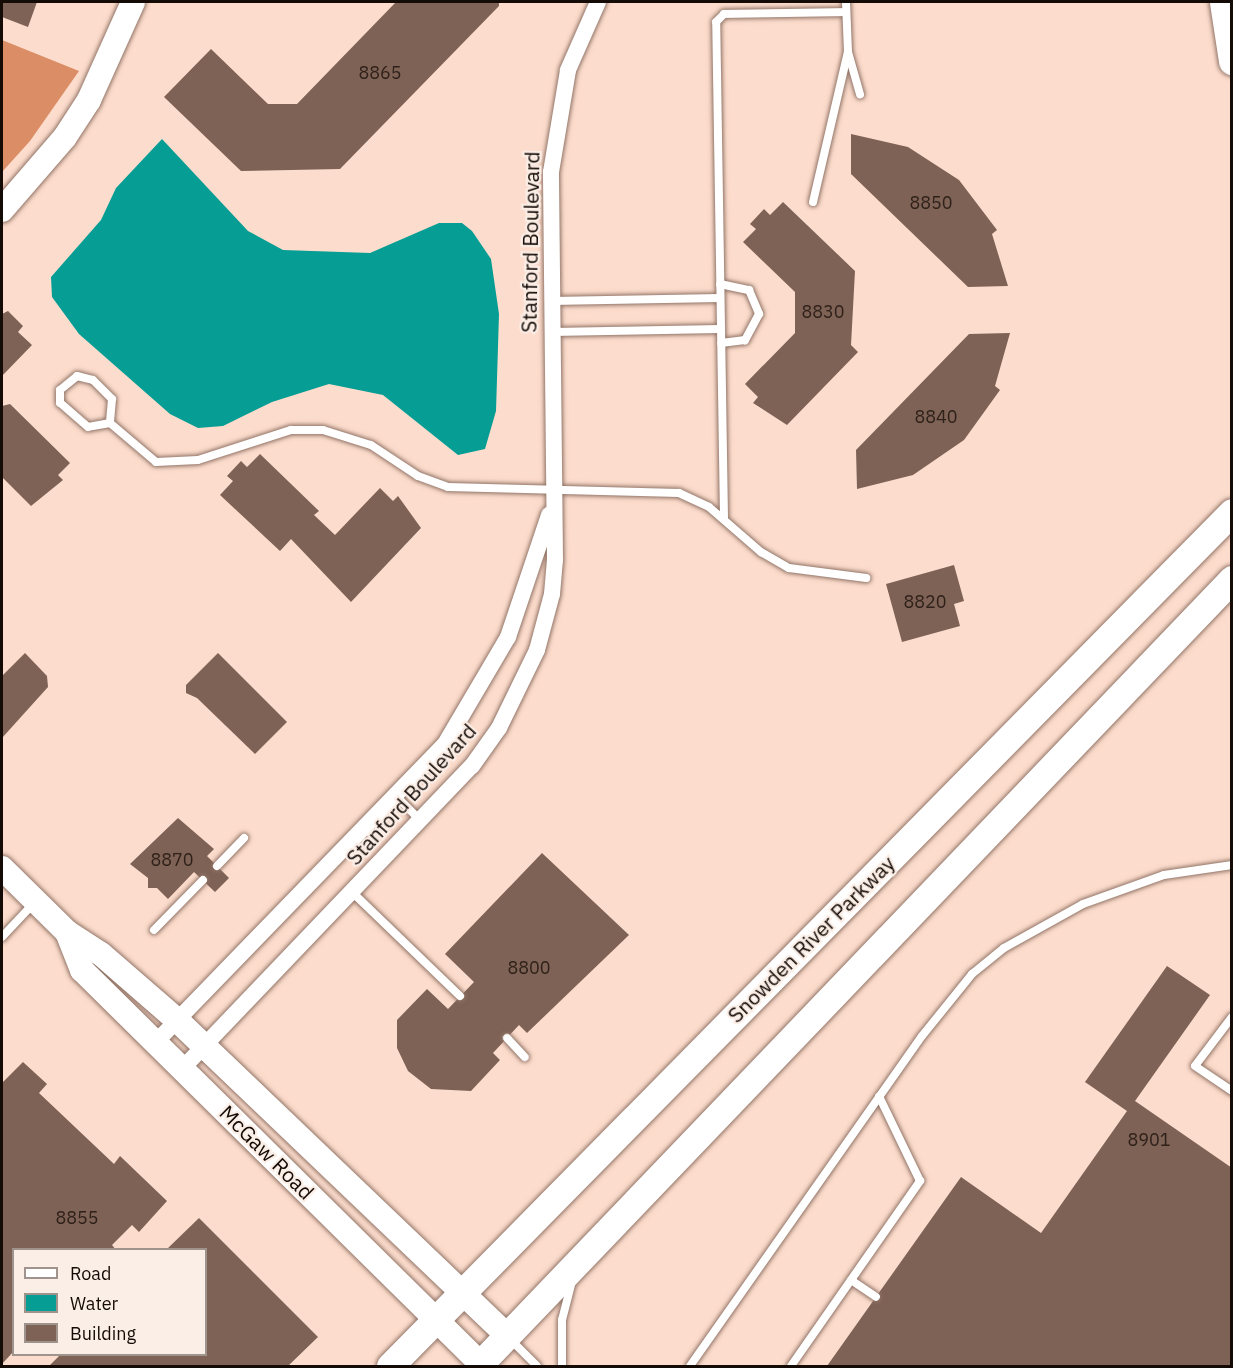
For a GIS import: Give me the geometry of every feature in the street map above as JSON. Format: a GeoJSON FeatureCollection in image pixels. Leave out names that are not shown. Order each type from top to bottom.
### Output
{"type":"FeatureCollection","features":[{"type":"Feature","properties":{"kind":"main road"},"geometry":{"type":"LineString","coordinates":[[1223,2],[1232,61]]}},
{"type":"Feature","properties":{"kind":"main road"},"geometry":{"type":"LineString","coordinates":[[1188,558],[1232,501]]}},
{"type":"Feature","properties":{"kind":"main road","name":"Snowden River Parkway"},"geometry":{"type":"LineString","coordinates":[[390,1366],[1232,512]]}},
{"type":"Feature","properties":{"kind":"main road"},"geometry":{"type":"LineString","coordinates":[[481,1366],[507,1335],[1226,587]]}},
{"type":"Feature","properties":{"kind":"street"},"geometry":{"type":"LineString","coordinates":[[2,210],[65,137],[89,100],[133,2]]}},
{"type":"Feature","properties":{"kind":"street","name":"Stanford Boulevard"},"geometry":{"type":"LineString","coordinates":[[182,1069],[422,822],[500,728],[537,650],[552,594],[554,490],[551,172],[559,104],[598,2]]}},
{"type":"Feature","properties":{"kind":"street","name":"Stanford Boulevard"},"geometry":{"type":"LineString","coordinates":[[156,1042],[397,797],[445,744],[490,675],[537,556],[554,490]]}},
{"type":"Feature","properties":{"kind":"street","name":"McGaw Road"},"geometry":{"type":"LineString","coordinates":[[2,868],[67,932],[101,954],[178,1021],[507,1335]]}},
{"type":"Feature","properties":{"kind":"street","name":"McGaw Road"},"geometry":{"type":"LineString","coordinates":[[67,932],[82,970],[481,1366]]}},
{"type":"Feature","properties":{"kind":"lane"},"geometry":{"type":"LineString","coordinates":[[846,2],[848,52],[860,94]]}},
{"type":"Feature","properties":{"kind":"lane"},"geometry":{"type":"LineString","coordinates":[[723,518],[716,22],[724,14],[846,12]]}},
{"type":"Feature","properties":{"kind":"lane"},"geometry":{"type":"LineString","coordinates":[[813,202],[848,52]]}},
{"type":"Feature","properties":{"kind":"lane"},"geometry":{"type":"LineString","coordinates":[[720,284],[749,290],[759,314],[746,340],[721,343]]}},
{"type":"Feature","properties":{"kind":"lane"},"geometry":{"type":"LineString","coordinates":[[551,301],[720,298]]}},
{"type":"Feature","properties":{"kind":"lane"},"geometry":{"type":"LineString","coordinates":[[552,332],[720,329]]}},
{"type":"Feature","properties":{"kind":"lane"},"geometry":{"type":"LineString","coordinates":[[77,376],[93,380],[112,399],[110,423],[88,427],[60,403],[60,390],[77,376]]}},
{"type":"Feature","properties":{"kind":"lane"},"geometry":{"type":"LineString","coordinates":[[110,423],[156,462],[198,460],[270,435],[308,429],[353,437],[418,476],[448,487],[664,490],[694,498],[723,518],[761,552],[789,568],[866,578]]}},
{"type":"Feature","properties":{"kind":"lane"},"geometry":{"type":"LineString","coordinates":[[397,797],[422,822]]}},
{"type":"Feature","properties":{"kind":"lane"},"geometry":{"type":"LineString","coordinates":[[217,866],[244,838]]}},
{"type":"Feature","properties":{"kind":"lane"},"geometry":{"type":"LineString","coordinates":[[690,1366],[950,998],[1004,948],[1120,890],[1195,868],[1232,865]]}},
{"type":"Feature","properties":{"kind":"lane"},"geometry":{"type":"LineString","coordinates":[[154,930],[203,880]]}},
{"type":"Feature","properties":{"kind":"lane"},"geometry":{"type":"LineString","coordinates":[[352,892],[460,996]]}},
{"type":"Feature","properties":{"kind":"lane"},"geometry":{"type":"LineString","coordinates":[[2,937],[36,902]]}},
{"type":"Feature","properties":{"kind":"lane"},"geometry":{"type":"LineString","coordinates":[[1232,1017],[1195,1066],[1232,1090]]}},
{"type":"Feature","properties":{"kind":"lane"},"geometry":{"type":"LineString","coordinates":[[507,1038],[525,1057]]}},
{"type":"Feature","properties":{"kind":"lane"},"geometry":{"type":"LineString","coordinates":[[791,1366],[920,1180],[879,1096]]}},
{"type":"Feature","properties":{"kind":"lane"},"geometry":{"type":"LineString","coordinates":[[562,1366],[562,1320],[577,1262]]}},
{"type":"Feature","properties":{"kind":"lane"},"geometry":{"type":"LineString","coordinates":[[851,1280],[876,1297]]}},
{"type":"Feature","properties":{"kind":"lane"},"geometry":{"type":"LineString","coordinates":[[507,1335],[537,1366]]}},
{"type":"Feature","properties":{"kind":"shaded area"},"geometry":{"type":"Polygon","coordinates":[[[2,40],[79,71],[30,141],[2,172],[2,40]]]}},
{"type":"Feature","properties":{"kind":"water"},"geometry":{"type":"Polygon","coordinates":[[[162,139],[248,231],[283,250],[370,253],[439,223],[462,223],[472,231],[491,259],[499,314],[496,411],[485,449],[458,455],[383,395],[329,384],[272,402],[223,426],[198,428],[170,414],[79,334],[52,297],[51,277],[101,220],[116,188],[162,139]]]}},
{"type":"Feature","properties":{"kind":"building"},"geometry":{"type":"Polygon","coordinates":[[[2,2],[37,2],[28,27],[2,17],[2,2]]]}},
{"type":"Feature","properties":{"kind":"building"},"geometry":{"type":"Polygon","coordinates":[[[396,2],[499,2],[499,6],[340,169],[241,171],[164,97],[211,49],[268,104],[297,104],[396,2]]]}},
{"type":"Feature","properties":{"kind":"building"},"geometry":{"type":"Polygon","coordinates":[[[851,134],[908,147],[959,180],[997,230],[992,234],[1008,286],[968,287],[851,174],[851,134]]]}},
{"type":"Feature","properties":{"kind":"building"},"geometry":{"type":"Polygon","coordinates":[[[783,202],[855,271],[851,345],[858,352],[787,425],[753,403],[758,397],[745,384],[795,333],[795,292],[743,242],[756,229],[750,224],[764,209],[770,215],[783,202]]]}},
{"type":"Feature","properties":{"kind":"building"},"geometry":{"type":"Polygon","coordinates":[[[8,311],[23,326],[18,332],[32,345],[2,376],[2,314],[8,311]]]}},
{"type":"Feature","properties":{"kind":"building"},"geometry":{"type":"Polygon","coordinates":[[[1010,333],[995,386],[1000,390],[964,440],[913,475],[857,489],[856,450],[969,334],[1010,333]]]}},
{"type":"Feature","properties":{"kind":"building"},"geometry":{"type":"Polygon","coordinates":[[[10,404],[70,463],[58,475],[63,480],[31,506],[2,477],[2,406],[10,404]]]}},
{"type":"Feature","properties":{"kind":"building"},"geometry":{"type":"Polygon","coordinates":[[[260,454],[319,511],[314,515],[335,535],[380,488],[393,501],[398,496],[421,528],[351,602],[291,539],[280,551],[220,495],[233,481],[227,476],[241,461],[247,467],[260,454]]]}},
{"type":"Feature","properties":{"kind":"building"},"geometry":{"type":"Polygon","coordinates":[[[954,565],[964,601],[954,604],[960,626],[902,642],[886,584],[954,565]]]}},
{"type":"Feature","properties":{"kind":"building"},"geometry":{"type":"Polygon","coordinates":[[[25,653],[47,676],[48,687],[2,738],[2,676],[25,653]]]}},
{"type":"Feature","properties":{"kind":"building"},"geometry":{"type":"Polygon","coordinates":[[[218,653],[287,722],[255,754],[197,698],[186,693],[186,685],[218,653]]]}},
{"type":"Feature","properties":{"kind":"building"},"geometry":{"type":"Polygon","coordinates":[[[178,818],[214,849],[207,856],[229,878],[215,892],[194,872],[168,899],[157,888],[148,888],[148,878],[130,864],[178,818]]]}},
{"type":"Feature","properties":{"kind":"building"},"geometry":{"type":"Polygon","coordinates":[[[542,853],[629,935],[527,1033],[519,1025],[493,1053],[500,1060],[471,1091],[431,1089],[408,1071],[397,1048],[397,1020],[427,989],[448,1009],[474,982],[445,954],[542,853]]]}},
{"type":"Feature","properties":{"kind":"building"},"geometry":{"type":"Polygon","coordinates":[[[1167,966],[1210,995],[1135,1101],[1232,1168],[1232,1366],[827,1366],[961,1177],[1041,1233],[1127,1111],[1085,1082],[1167,966]]]}},
{"type":"Feature","properties":{"kind":"building"},"geometry":{"type":"Polygon","coordinates":[[[23,1062],[47,1084],[39,1093],[114,1164],[120,1156],[167,1201],[139,1232],[132,1225],[112,1245],[114,1248],[12,1248],[12,1353],[2,1364],[2,1083],[23,1062]]]}},
{"type":"Feature","properties":{"kind":"building"},"geometry":{"type":"Polygon","coordinates":[[[199,1218],[318,1337],[288,1366],[49,1366],[59,1356],[207,1356],[207,1248],[168,1248],[199,1218]]]}}]}
